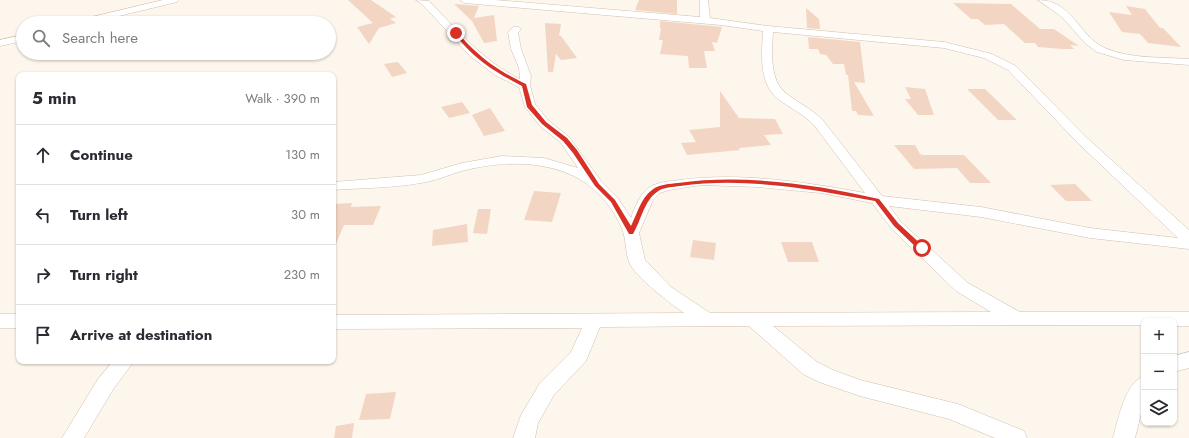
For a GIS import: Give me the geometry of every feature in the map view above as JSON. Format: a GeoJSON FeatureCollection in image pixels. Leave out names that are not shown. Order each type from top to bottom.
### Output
{"type":"FeatureCollection","features":[{"type":"Feature","properties":{"kind":"street"},"geometry":{"type":"LineString","coordinates":[[107,16],[174,0]]}},
{"type":"Feature","properties":{"kind":"street"},"geometry":{"type":"LineString","coordinates":[[420,0],[426,3],[484,62],[499,73],[524,85]]}},
{"type":"Feature","properties":{"kind":"street"},"geometry":{"type":"LineString","coordinates":[[464,0],[705,20],[768,29],[944,45],[972,51],[1002,62],[1020,75],[1082,140],[1189,240]]}},
{"type":"Feature","properties":{"kind":"street"},"geometry":{"type":"LineString","coordinates":[[704,0],[705,20]]}},
{"type":"Feature","properties":{"kind":"street"},"geometry":{"type":"LineString","coordinates":[[1042,0],[1058,9],[1072,21],[1083,36],[1093,46],[1132,57],[1189,62]]}},
{"type":"Feature","properties":{"kind":"street"},"geometry":{"type":"LineString","coordinates":[[516,29],[513,32],[516,49],[526,76],[524,85],[529,106],[544,123],[565,140],[597,185],[613,201],[631,233],[637,262],[664,291],[707,320]]}},
{"type":"Feature","properties":{"kind":"street"},"geometry":{"type":"LineString","coordinates":[[768,29],[767,56],[771,81],[774,88],[782,96],[808,112],[818,122],[896,225],[962,287],[1015,317]]}},
{"type":"Feature","properties":{"kind":"street"},"geometry":{"type":"LineString","coordinates":[[0,43],[16,40]]}},
{"type":"Feature","properties":{"kind":"street"},"geometry":{"type":"LineString","coordinates":[[336,186],[422,179],[463,166],[514,159],[543,161],[571,168],[597,185]]}},
{"type":"Feature","properties":{"kind":"street"},"geometry":{"type":"LineString","coordinates":[[631,233],[648,198],[655,190],[666,186],[702,181],[758,183],[820,189],[877,200],[981,212],[1090,233],[1189,244]]}},
{"type":"Feature","properties":{"kind":"street"},"geometry":{"type":"LineString","coordinates":[[336,322],[593,322],[1015,317],[1189,319]]}},
{"type":"Feature","properties":{"kind":"street"},"geometry":{"type":"LineString","coordinates":[[754,320],[810,368],[818,372],[856,388],[949,410],[1016,438]]}},
{"type":"Feature","properties":{"kind":"street"},"geometry":{"type":"LineString","coordinates":[[0,321],[16,321]]}},
{"type":"Feature","properties":{"kind":"street"},"geometry":{"type":"LineString","coordinates":[[524,438],[528,421],[547,389],[579,356],[593,322]]}},
{"type":"Feature","properties":{"kind":"street"},"geometry":{"type":"LineString","coordinates":[[1177,363],[1189,360]]}},
{"type":"Feature","properties":{"kind":"street"},"geometry":{"type":"LineString","coordinates":[[73,438],[105,385],[122,364]]}},
{"type":"Feature","properties":{"kind":"street"},"geometry":{"type":"LineString","coordinates":[[1124,438],[1134,401],[1141,389]]}},
{"type":"Feature","properties":{"kind":"building"},"geometry":{"type":"Polygon","coordinates":[[[348,0],[371,0],[396,17],[390,19],[396,23],[379,28],[369,44],[357,27],[373,23],[348,0]]]}},
{"type":"Feature","properties":{"kind":"building"},"geometry":{"type":"Polygon","coordinates":[[[639,0],[677,0],[677,14],[635,10],[639,0]]]}},
{"type":"Feature","properties":{"kind":"building"},"geometry":{"type":"Polygon","coordinates":[[[953,3],[1011,4],[1040,29],[1054,29],[1079,46],[1070,45],[1074,49],[1062,49],[1038,47],[1035,43],[1025,43],[1004,24],[985,25],[978,19],[971,19],[953,3]]]}},
{"type":"Feature","properties":{"kind":"building"},"geometry":{"type":"Polygon","coordinates":[[[454,4],[479,6],[474,18],[494,15],[497,41],[484,43],[472,21],[454,4]]]}},
{"type":"Feature","properties":{"kind":"building"},"geometry":{"type":"Polygon","coordinates":[[[1126,6],[1145,9],[1160,28],[1163,28],[1181,47],[1148,43],[1140,34],[1122,32],[1109,12],[1132,15],[1126,6]]]}},
{"type":"Feature","properties":{"kind":"building"},"geometry":{"type":"Polygon","coordinates":[[[806,8],[819,19],[820,29],[807,28],[806,8]]]}},
{"type":"Feature","properties":{"kind":"building"},"geometry":{"type":"Polygon","coordinates":[[[660,21],[722,27],[717,43],[712,42],[715,51],[704,51],[707,68],[689,68],[688,56],[660,54],[663,40],[659,40],[661,28],[660,21]]]}},
{"type":"Feature","properties":{"kind":"building"},"geometry":{"type":"Polygon","coordinates":[[[545,23],[561,24],[559,36],[561,36],[577,58],[561,60],[556,54],[553,72],[548,72],[545,23]]]}},
{"type":"Feature","properties":{"kind":"building"},"geometry":{"type":"Polygon","coordinates":[[[808,37],[860,42],[865,83],[854,82],[874,116],[858,115],[856,111],[852,111],[848,75],[846,75],[844,64],[833,64],[826,55],[820,54],[818,49],[809,49],[808,37]]]}},
{"type":"Feature","properties":{"kind":"building"},"geometry":{"type":"Polygon","coordinates":[[[398,62],[407,73],[392,77],[384,64],[398,62]]]}},
{"type":"Feature","properties":{"kind":"building"},"geometry":{"type":"Polygon","coordinates":[[[905,87],[925,89],[934,115],[918,115],[905,99],[911,99],[905,87]]]}},
{"type":"Feature","properties":{"kind":"building"},"geometry":{"type":"Polygon","coordinates":[[[967,89],[985,89],[1017,120],[998,120],[967,89]]]}},
{"type":"Feature","properties":{"kind":"building"},"geometry":{"type":"Polygon","coordinates":[[[720,91],[739,118],[775,119],[783,134],[764,135],[771,145],[739,148],[740,150],[687,155],[681,143],[696,142],[689,130],[720,127],[720,91]]]}},
{"type":"Feature","properties":{"kind":"building"},"geometry":{"type":"Polygon","coordinates":[[[462,102],[470,113],[449,118],[441,107],[462,102]]]}},
{"type":"Feature","properties":{"kind":"building"},"geometry":{"type":"Polygon","coordinates":[[[490,108],[505,131],[484,136],[472,115],[490,108]]]}},
{"type":"Feature","properties":{"kind":"building"},"geometry":{"type":"Polygon","coordinates":[[[894,145],[915,145],[920,154],[923,155],[964,155],[991,183],[970,183],[957,168],[914,169],[894,145]]]}},
{"type":"Feature","properties":{"kind":"building"},"geometry":{"type":"Polygon","coordinates":[[[1075,184],[1092,201],[1066,201],[1050,185],[1075,184]]]}},
{"type":"Feature","properties":{"kind":"building"},"geometry":{"type":"Polygon","coordinates":[[[534,191],[561,193],[552,222],[524,220],[534,191]]]}},
{"type":"Feature","properties":{"kind":"building"},"geometry":{"type":"Polygon","coordinates":[[[352,203],[351,207],[381,206],[373,225],[344,225],[336,244],[336,204],[352,203]]]}},
{"type":"Feature","properties":{"kind":"building"},"geometry":{"type":"Polygon","coordinates":[[[478,209],[491,209],[487,234],[473,233],[478,209]]]}},
{"type":"Feature","properties":{"kind":"building"},"geometry":{"type":"Polygon","coordinates":[[[467,224],[468,242],[432,246],[433,230],[467,224]]]}},
{"type":"Feature","properties":{"kind":"building"},"geometry":{"type":"Polygon","coordinates":[[[693,240],[716,243],[714,260],[690,257],[693,240]]]}},
{"type":"Feature","properties":{"kind":"building"},"geometry":{"type":"Polygon","coordinates":[[[781,242],[812,242],[819,262],[788,262],[781,242]]]}},
{"type":"Feature","properties":{"kind":"building"},"geometry":{"type":"Polygon","coordinates":[[[396,392],[390,419],[359,420],[366,394],[396,392]]]}},
{"type":"Feature","properties":{"kind":"building"},"geometry":{"type":"Polygon","coordinates":[[[354,423],[352,438],[334,438],[336,426],[354,423]]]}},
{"type":"Feature","properties":{"kind":"route"},"geometry":{"type":"LineString","coordinates":[[456,33],[474,54],[484,62],[499,73],[524,85],[529,106],[544,123],[565,140],[575,152],[597,185],[613,201],[631,233],[648,198],[655,190],[666,186],[702,181],[758,183],[820,189],[877,200],[896,225],[922,248]]}}]}
